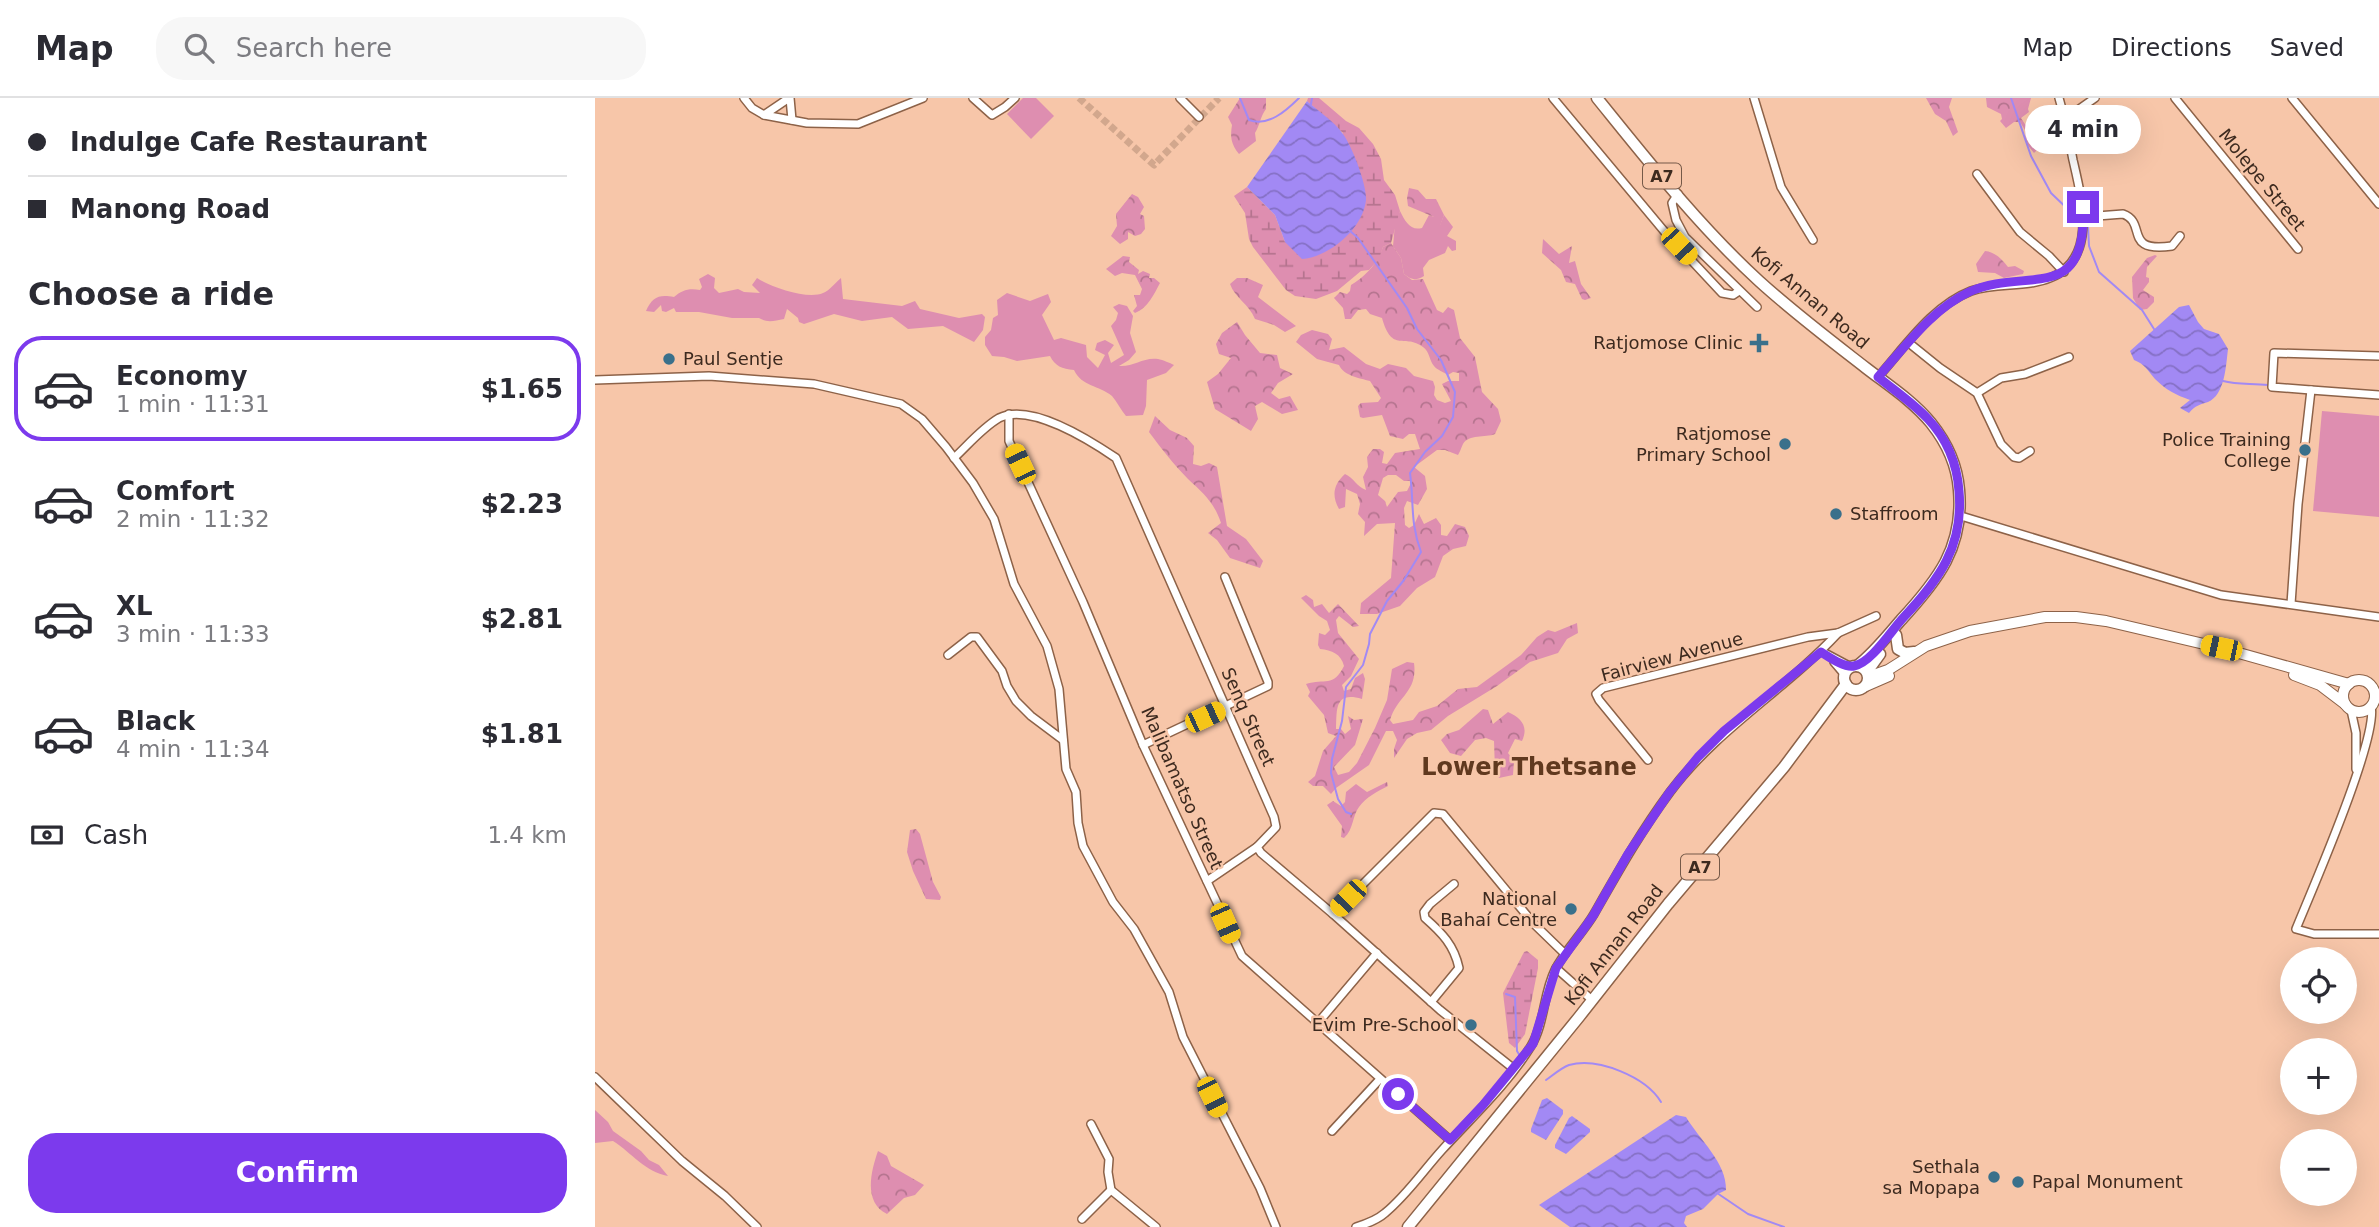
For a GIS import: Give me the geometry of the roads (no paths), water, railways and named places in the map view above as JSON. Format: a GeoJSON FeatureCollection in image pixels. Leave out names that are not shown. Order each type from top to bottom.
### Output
{"type":"FeatureCollection","features":[{"type":"Feature","properties":{"kind":"main road","name":"Kofi Annan Road"},"geometry":{"type":"LineString","coordinates":[[1408,1227],[1668,904],[1857,677],[1896,635],[1946,563],[1954,547],[1961,516],[1958,478],[1947,445],[1929,420],[1759,281],[1730,253],[1597,98]]}},
{"type":"Feature","properties":{"kind":"main road","name":"Kofi Annan Road"},"geometry":{"type":"LineString","coordinates":[[1857,677],[1871,655],[1914,607]]}},
{"type":"Feature","properties":{"kind":"main road"},"geometry":{"type":"LineString","coordinates":[[1857,677],[1888,670],[1914,652],[1970,631],[2045,617],[2075,617],[2106,621],[2231,651],[2349,684],[2362,681],[2379,683]]}},
{"type":"Feature","properties":{"kind":"main road"},"geometry":{"type":"LineString","coordinates":[[1857,677],[1887,677],[1927,651],[1983,630]]}},
{"type":"Feature","properties":{"kind":"main road"},"geometry":{"type":"LineString","coordinates":[[1896,635],[1898,649],[1905,653],[1914,652]]}},
{"type":"Feature","properties":{"kind":"main road"},"geometry":{"type":"LineString","coordinates":[[2231,651],[2249,660],[2312,681],[2348,707],[2362,711],[2375,707],[2374,690],[2362,681]]}},
{"type":"Feature","properties":{"kind":"main road"},"geometry":{"type":"LineString","coordinates":[[2348,707],[2343,695],[2349,684]]}},
{"type":"Feature","properties":{"kind":"street"},"geometry":{"type":"LineString","coordinates":[[744,98],[752,108],[764,115],[792,120],[858,124],[923,98]]}},
{"type":"Feature","properties":{"kind":"street"},"geometry":{"type":"LineString","coordinates":[[764,115],[790,98],[792,120]]}},
{"type":"Feature","properties":{"kind":"street"},"geometry":{"type":"LineString","coordinates":[[973,98],[992,115],[1015,98]]}},
{"type":"Feature","properties":{"kind":"street"},"geometry":{"type":"LineString","coordinates":[[1180,98],[1199,117]]}},
{"type":"Feature","properties":{"kind":"street"},"geometry":{"type":"LineString","coordinates":[[1553,98],[1664,231],[1722,293],[1733,295],[1739,291]]}},
{"type":"Feature","properties":{"kind":"street"},"geometry":{"type":"LineString","coordinates":[[1754,98],[1781,187],[1813,240]]}},
{"type":"Feature","properties":{"kind":"street"},"geometry":{"type":"LineString","coordinates":[[1878,377],[1944,307],[1970,291],[2047,279],[2064,272],[2073,260],[2084,217],[2059,98]]}},
{"type":"Feature","properties":{"kind":"street"},"geometry":{"type":"LineString","coordinates":[[2065,119],[2095,98]]}},
{"type":"Feature","properties":{"kind":"street","name":"Molepe Street"},"geometry":{"type":"LineString","coordinates":[[2175,98],[2298,249]]}},
{"type":"Feature","properties":{"kind":"street"},"geometry":{"type":"LineString","coordinates":[[2292,98],[2379,204]]}},
{"type":"Feature","properties":{"kind":"street"},"geometry":{"type":"LineString","coordinates":[[1977,174],[2020,232],[2064,272]]}},
{"type":"Feature","properties":{"kind":"street"},"geometry":{"type":"LineString","coordinates":[[1678,194],[1672,202],[1675,220],[1685,237],[1757,307]]}},
{"type":"Feature","properties":{"kind":"street"},"geometry":{"type":"LineString","coordinates":[[2084,217],[2123,214],[2129,216],[2133,220],[2138,239],[2151,248],[2172,246],[2180,236]]}},
{"type":"Feature","properties":{"kind":"street"},"geometry":{"type":"LineString","coordinates":[[1909,343],[1977,393],[2001,444],[2014,457],[2019,458],[2030,451]]}},
{"type":"Feature","properties":{"kind":"street"},"geometry":{"type":"LineString","coordinates":[[2379,356],[2274,353],[2272,387],[2379,395]]}},
{"type":"Feature","properties":{"kind":"street"},"geometry":{"type":"LineString","coordinates":[[1977,393],[2001,377],[2025,374],[2069,357]]}},
{"type":"Feature","properties":{"kind":"street"},"geometry":{"type":"LineString","coordinates":[[595,380],[709,376],[776,380],[841,390],[901,404],[926,423],[973,483],[994,519],[1014,584],[1047,646],[1059,689],[1066,769],[1076,792],[1083,846],[1113,902],[1134,929],[1169,992],[1183,1037],[1276,1227]]}},
{"type":"Feature","properties":{"kind":"street"},"geometry":{"type":"LineString","coordinates":[[2291,604],[2298,503],[2311,390]]}},
{"type":"Feature","properties":{"kind":"street"},"geometry":{"type":"LineString","coordinates":[[954,458],[998,419],[1009,414]]}},
{"type":"Feature","properties":{"kind":"street","name":"Senq Street"},"geometry":{"type":"LineString","coordinates":[[1009,414],[1059,425],[1116,458],[1275,817],[1276,827],[1257,847]]}},
{"type":"Feature","properties":{"kind":"street","name":"Malibamatso Street"},"geometry":{"type":"LineString","coordinates":[[1009,414],[1009,441],[1083,602],[1143,745],[1242,956],[1450,1140]]}},
{"type":"Feature","properties":{"kind":"street"},"geometry":{"type":"LineString","coordinates":[[1961,516],[2221,595],[2379,617]]}},
{"type":"Feature","properties":{"kind":"street"},"geometry":{"type":"LineString","coordinates":[[1143,745],[1268,686],[1225,577]]}},
{"type":"Feature","properties":{"kind":"street"},"geometry":{"type":"LineString","coordinates":[[1356,1227],[1384,1214],[1514,1069],[1533,1044],[1556,968],[1593,916],[1628,854],[1669,793],[1698,757],[1724,731],[1821,652],[1838,633],[1876,616]]}},
{"type":"Feature","properties":{"kind":"street","name":"Fairview Avenue"},"geometry":{"type":"LineString","coordinates":[[1648,760],[1599,700],[1596,694],[1603,688],[1808,637],[1838,633]]}},
{"type":"Feature","properties":{"kind":"street"},"geometry":{"type":"LineString","coordinates":[[948,655],[971,637],[977,637],[1002,671],[1016,701],[1063,740]]}},
{"type":"Feature","properties":{"kind":"street"},"geometry":{"type":"LineString","coordinates":[[1821,652],[1857,677]]}},
{"type":"Feature","properties":{"kind":"street"},"geometry":{"type":"LineString","coordinates":[[2348,707],[2356,733],[2354,784]]}},
{"type":"Feature","properties":{"kind":"street"},"geometry":{"type":"LineString","coordinates":[[2375,707],[2354,784],[2296,929],[2314,934],[2379,934]]}},
{"type":"Feature","properties":{"kind":"street"},"geometry":{"type":"LineString","coordinates":[[1333,914],[1434,813],[1443,814],[1534,924],[1565,954]]}},
{"type":"Feature","properties":{"kind":"street"},"geometry":{"type":"LineString","coordinates":[[1207,881],[1257,847],[1431,1002],[1514,1069]]}},
{"type":"Feature","properties":{"kind":"street"},"geometry":{"type":"LineString","coordinates":[[1431,1002],[1459,968],[1456,953],[1446,937],[1425,918],[1424,912],[1454,884]]}},
{"type":"Feature","properties":{"kind":"street"},"geometry":{"type":"LineString","coordinates":[[1317,1024],[1377,953]]}},
{"type":"Feature","properties":{"kind":"street"},"geometry":{"type":"LineString","coordinates":[[1556,968],[1592,1000]]}},
{"type":"Feature","properties":{"kind":"street"},"geometry":{"type":"LineString","coordinates":[[595,1077],[682,1161],[725,1196],[757,1227]]}},
{"type":"Feature","properties":{"kind":"street"},"geometry":{"type":"LineString","coordinates":[[1332,1131],[1380,1079]]}},
{"type":"Feature","properties":{"kind":"street"},"geometry":{"type":"LineString","coordinates":[[1091,1124],[1109,1159],[1111,1189],[1156,1227]]}},
{"type":"Feature","properties":{"kind":"street"},"geometry":{"type":"LineString","coordinates":[[1082,1219],[1111,1189]]}},
{"type":"Feature","properties":{"kind":"water"},"geometry":{"type":"Polygon","coordinates":[[[1307,101],[1335,125],[1347,140],[1362,176],[1366,200],[1359,221],[1343,240],[1323,253],[1302,259],[1285,242],[1275,215],[1247,187],[1307,101]]]}},
{"type":"Feature","properties":{"kind":"water"},"geometry":{"type":"Polygon","coordinates":[[[2189,305],[2204,329],[2219,334],[2228,349],[2224,379],[2218,393],[2189,413],[2180,408],[2190,400],[2163,386],[2144,366],[2134,360],[2130,351],[2179,307],[2189,305]]]}},
{"type":"Feature","properties":{"kind":"water"},"geometry":{"type":"Polygon","coordinates":[[[1547,1098],[1563,1110],[1563,1114],[1546,1140],[1531,1132],[1531,1129],[1542,1100],[1547,1098]]]}},
{"type":"Feature","properties":{"kind":"water"},"geometry":{"type":"Polygon","coordinates":[[[1676,1115],[1686,1117],[1717,1161],[1722,1170],[1726,1190],[1703,1209],[1686,1216],[1684,1223],[1687,1227],[1570,1227],[1539,1205],[1676,1115]]]}},
{"type":"Feature","properties":{"kind":"water"},"geometry":{"type":"Polygon","coordinates":[[[1572,1116],[1590,1129],[1590,1132],[1566,1154],[1555,1148],[1555,1145],[1572,1116]]]}},
{"type":"Feature","properties":{"kind":"waterway"},"geometry":{"type":"LineString","coordinates":[[1240,98],[1249,120],[1256,122],[1276,117],[1299,98]]}},
{"type":"Feature","properties":{"kind":"waterway"},"geometry":{"type":"LineString","coordinates":[[1311,104],[1312,98]]}},
{"type":"Feature","properties":{"kind":"waterway"},"geometry":{"type":"LineString","coordinates":[[2011,98],[2031,156],[2051,193],[2075,216]]}},
{"type":"Feature","properties":{"kind":"waterway"},"geometry":{"type":"LineString","coordinates":[[2088,226],[2089,246],[2099,272],[2142,310],[2154,329]]}},
{"type":"Feature","properties":{"kind":"waterway"},"geometry":{"type":"LineString","coordinates":[[1349,230],[1358,238],[1407,308],[1417,329],[1441,360],[1455,392],[1453,417],[1442,436],[1425,452],[1410,473],[1414,522],[1421,552],[1387,601],[1370,634],[1363,665],[1346,687],[1331,773],[1338,799],[1346,812],[1351,814]]}},
{"type":"Feature","properties":{"kind":"waterway"},"geometry":{"type":"LineString","coordinates":[[2223,381],[2268,385]]}},
{"type":"Feature","properties":{"kind":"waterway"},"geometry":{"type":"LineString","coordinates":[[1506,994],[1515,997],[1517,1051],[1520,1056]]}},
{"type":"Feature","properties":{"kind":"waterway"},"geometry":{"type":"LineString","coordinates":[[1546,1080],[1569,1065],[1593,1064],[1633,1077],[1661,1102]]}},
{"type":"Feature","properties":{"kind":"waterway"},"geometry":{"type":"LineString","coordinates":[[1717,1193],[1748,1214],[1784,1227]]}},
{"type":"Feature","properties":{"kind":"tunnel"},"geometry":{"type":"LineString","coordinates":[[1079,98],[1154,165],[1219,98]]}},
{"type":"Feature","properties":{"kind":"place","name":"Ratjomose Clinic"},"geometry":{"type":"Point","coordinates":[1759,343]}},
{"type":"Feature","properties":{"kind":"place","name":"Paul Sentje"},"geometry":{"type":"Point","coordinates":[669,359]}},
{"type":"Feature","properties":{"kind":"place","name":"Ratjomose Primary School"},"geometry":{"type":"Point","coordinates":[1785,444]}},
{"type":"Feature","properties":{"kind":"place","name":"Police Training College"},"geometry":{"type":"Point","coordinates":[2305,450]}},
{"type":"Feature","properties":{"kind":"place","name":"Staffroom"},"geometry":{"type":"Point","coordinates":[1836,514]}},
{"type":"Feature","properties":{"kind":"place","name":"National Bahaí Centre"},"geometry":{"type":"Point","coordinates":[1571,909]}},
{"type":"Feature","properties":{"kind":"place","name":"Evim Pre-School"},"geometry":{"type":"Point","coordinates":[1471,1025]}},
{"type":"Feature","properties":{"kind":"place","name":"Sethala sa Mopapa"},"geometry":{"type":"Point","coordinates":[1994,1177]}},
{"type":"Feature","properties":{"kind":"place","name":"Papal Monument"},"geometry":{"type":"Point","coordinates":[2018,1182]}},
{"type":"Feature","properties":{"kind":"district","name":"Lower Thetsane"},"geometry":{"type":"Point","coordinates":[1529,767]}}]}
